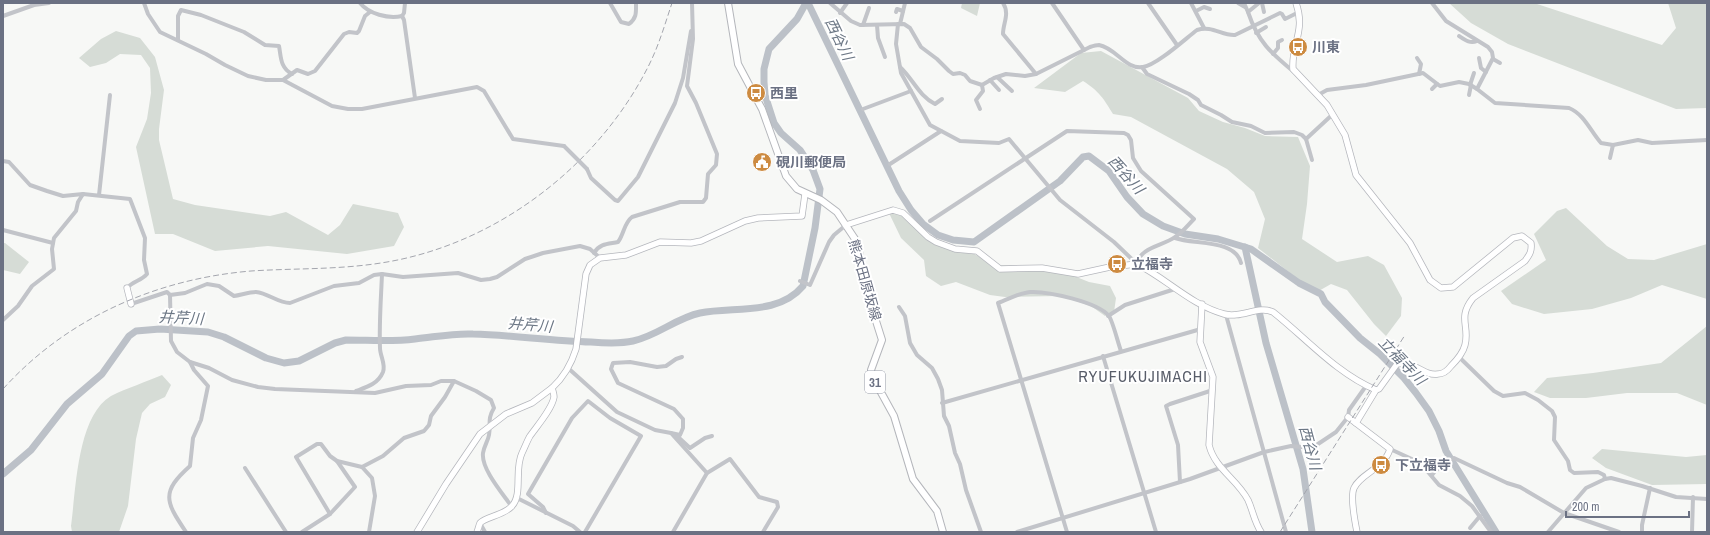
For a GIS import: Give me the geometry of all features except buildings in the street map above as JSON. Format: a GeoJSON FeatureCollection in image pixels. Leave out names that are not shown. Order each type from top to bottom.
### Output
{"type":"FeatureCollection","features":[{"type":"Feature","properties":{"kind":"main road","name":"熊本田原坂線"},"geometry":{"type":"LineString","coordinates":[[728,3],[738,64],[762,109],[786,176],[797,189],[805,194],[821,200],[837,212],[855,240],[863,280],[881,334],[881,346],[871,370],[872,376],[894,416],[913,479],[938,510],[943,532]]}},
{"type":"Feature","properties":{"kind":"street"},"geometry":{"type":"LineString","coordinates":[[3,16],[34,5],[49,3]]}},
{"type":"Feature","properties":{"kind":"street"},"geometry":{"type":"LineString","coordinates":[[144,3],[148,14],[160,32],[248,76],[266,80],[283,80],[332,106],[348,109],[362,109],[444,92],[477,87],[481,88],[484,90],[513,139],[564,146],[586,169],[591,178],[618,201],[638,177],[665,126],[675,103],[683,78],[692,26]]}},
{"type":"Feature","properties":{"kind":"street"},"geometry":{"type":"LineString","coordinates":[[360,3],[370,12],[394,17],[402,16]]}},
{"type":"Feature","properties":{"kind":"street"},"geometry":{"type":"LineString","coordinates":[[405,3],[404,14],[402,16],[404,20],[414,98]]}},
{"type":"Feature","properties":{"kind":"street"},"geometry":{"type":"LineString","coordinates":[[610,3],[621,22],[629,24],[634,20],[636,15],[636,3]]}},
{"type":"Feature","properties":{"kind":"street"},"geometry":{"type":"LineString","coordinates":[[594,253],[597,248],[604,244],[618,242],[622,238],[627,223],[632,217],[680,202],[703,202],[706,198],[708,174],[716,165],[718,154],[687,86],[693,39],[692,3]]}},
{"type":"Feature","properties":{"kind":"street"},"geometry":{"type":"LineString","coordinates":[[830,3],[850,21],[863,25],[899,24],[910,28],[921,48],[937,59],[948,71],[953,74],[960,73],[965,75],[970,81],[982,85]]}},
{"type":"Feature","properties":{"kind":"street"},"geometry":{"type":"LineString","coordinates":[[840,13],[847,3]]}},
{"type":"Feature","properties":{"kind":"street"},"geometry":{"type":"LineString","coordinates":[[905,3],[904,11],[899,24],[896,44],[901,73],[930,125],[960,141],[999,143],[1009,139],[1060,200],[1114,242],[1137,264],[1175,289],[1226,315],[1238,315],[1264,309],[1272,312],[1327,358],[1366,386],[1376,390]]}},
{"type":"Feature","properties":{"kind":"street"},"geometry":{"type":"LineString","coordinates":[[1004,3],[1006,7],[1006,17],[1003,34],[1036,74]]}},
{"type":"Feature","properties":{"kind":"street"},"geometry":{"type":"LineString","coordinates":[[1052,3],[1084,50]]}},
{"type":"Feature","properties":{"kind":"street"},"geometry":{"type":"LineString","coordinates":[[1148,3],[1177,45]]}},
{"type":"Feature","properties":{"kind":"street"},"geometry":{"type":"LineString","coordinates":[[1191,3],[1204,28]]}},
{"type":"Feature","properties":{"kind":"street"},"geometry":{"type":"LineString","coordinates":[[1238,3],[1246,8],[1252,27],[1272,54],[1318,95],[1333,114],[1345,135],[1356,175],[1410,243],[1434,284],[1441,288],[1453,287],[1513,238],[1522,236],[1531,243],[1531,253],[1525,261],[1472,298],[1467,304],[1464,314],[1465,345],[1446,372],[1432,374],[1412,364],[1397,364],[1379,389],[1376,390],[1356,423]]}},
{"type":"Feature","properties":{"kind":"street"},"geometry":{"type":"LineString","coordinates":[[1246,8],[1260,3],[1264,12]]}},
{"type":"Feature","properties":{"kind":"street"},"geometry":{"type":"LineString","coordinates":[[1296,3],[1301,21],[1293,62],[1293,69],[1297,75]]}},
{"type":"Feature","properties":{"kind":"street"},"geometry":{"type":"LineString","coordinates":[[1432,3],[1446,20],[1488,47],[1492,52],[1492,59],[1477,89]]}},
{"type":"Feature","properties":{"kind":"street"},"geometry":{"type":"LineString","coordinates":[[1196,11],[1204,7],[1210,9]]}},
{"type":"Feature","properties":{"kind":"street"},"geometry":{"type":"LineString","coordinates":[[863,25],[869,8]]}},
{"type":"Feature","properties":{"kind":"street"},"geometry":{"type":"LineString","coordinates":[[896,12],[897,9],[904,11]]}},
{"type":"Feature","properties":{"kind":"street"},"geometry":{"type":"LineString","coordinates":[[178,40],[178,16],[181,10],[202,15],[244,32],[265,45],[278,46],[280,59],[288,72],[292,74]]}},
{"type":"Feature","properties":{"kind":"street"},"geometry":{"type":"LineString","coordinates":[[283,80],[297,70],[308,74],[316,71],[344,34],[349,32],[357,33],[359,31],[365,16],[370,12]]}},
{"type":"Feature","properties":{"kind":"street"},"geometry":{"type":"LineString","coordinates":[[982,85],[990,80],[1006,74],[1025,76],[1036,74],[1090,47],[1099,45],[1110,50],[1132,65],[1142,67],[1159,59],[1197,30],[1204,28],[1214,30],[1228,36],[1235,35],[1280,13],[1286,19],[1299,12]]}},
{"type":"Feature","properties":{"kind":"street"},"geometry":{"type":"LineString","coordinates":[[877,25],[878,38],[885,57]]}},
{"type":"Feature","properties":{"kind":"street"},"geometry":{"type":"LineString","coordinates":[[1256,33],[1266,27]]}},
{"type":"Feature","properties":{"kind":"street"},"geometry":{"type":"LineString","coordinates":[[1459,36],[1468,41],[1477,41]]}},
{"type":"Feature","properties":{"kind":"street"},"geometry":{"type":"LineString","coordinates":[[1272,54],[1278,48],[1278,42],[1282,40]]}},
{"type":"Feature","properties":{"kind":"street"},"geometry":{"type":"LineString","coordinates":[[1417,58],[1421,64],[1419,74]]}},
{"type":"Feature","properties":{"kind":"street"},"geometry":{"type":"LineString","coordinates":[[1479,58],[1481,68],[1486,72]]}},
{"type":"Feature","properties":{"kind":"street"},"geometry":{"type":"LineString","coordinates":[[1492,59],[1500,63]]}},
{"type":"Feature","properties":{"kind":"street"},"geometry":{"type":"LineString","coordinates":[[900,67],[917,89],[930,101],[935,104],[942,99]]}},
{"type":"Feature","properties":{"kind":"street"},"geometry":{"type":"LineString","coordinates":[[1142,67],[1147,74],[1189,94],[1198,100],[1201,105],[1232,122],[1251,126],[1265,133],[1294,132],[1302,135],[1306,139],[1312,160]]}},
{"type":"Feature","properties":{"kind":"street"},"geometry":{"type":"LineString","coordinates":[[1318,95],[1328,90],[1366,85],[1423,73],[1440,86],[1459,82],[1470,85],[1495,103],[1570,108],[1580,114],[1601,143],[1612,146],[1638,140],[1652,143],[1707,140]]}},
{"type":"Feature","properties":{"kind":"street"},"geometry":{"type":"LineString","coordinates":[[1470,95],[1470,85],[1474,73]]}},
{"type":"Feature","properties":{"kind":"street"},"geometry":{"type":"LineString","coordinates":[[997,77],[1012,91]]}},
{"type":"Feature","properties":{"kind":"street"},"geometry":{"type":"LineString","coordinates":[[990,80],[999,90]]}},
{"type":"Feature","properties":{"kind":"street"},"geometry":{"type":"LineString","coordinates":[[1432,89],[1437,84]]}},
{"type":"Feature","properties":{"kind":"street"},"geometry":{"type":"LineString","coordinates":[[980,109],[976,100],[982,91],[982,85]]}},
{"type":"Feature","properties":{"kind":"street"},"geometry":{"type":"LineString","coordinates":[[863,108],[910,91]]}},
{"type":"Feature","properties":{"kind":"street"},"geometry":{"type":"LineString","coordinates":[[99,195],[110,95]]}},
{"type":"Feature","properties":{"kind":"street"},"geometry":{"type":"LineString","coordinates":[[1306,139],[1333,114]]}},
{"type":"Feature","properties":{"kind":"street"},"geometry":{"type":"LineString","coordinates":[[890,164],[941,131]]}},
{"type":"Feature","properties":{"kind":"street"},"geometry":{"type":"LineString","coordinates":[[930,220],[1068,131],[1124,133],[1128,135],[1131,140],[1133,158],[1141,171],[1194,219],[1175,238],[1149,249],[1138,259],[1137,264]]}},
{"type":"Feature","properties":{"kind":"street"},"geometry":{"type":"LineString","coordinates":[[1610,158],[1612,146]]}},
{"type":"Feature","properties":{"kind":"street"},"geometry":{"type":"LineString","coordinates":[[3,161],[9,162],[30,185],[63,196],[83,194],[130,199],[145,238],[144,260],[147,274],[143,279],[132,283],[127,288],[132,304],[167,292],[170,295],[185,293],[207,284],[214,284],[234,296],[256,292],[285,303],[290,303],[334,286],[358,283],[374,275],[382,274],[403,276],[458,273],[481,280],[497,277],[525,260],[543,253],[580,246],[590,249],[600,258]]}},
{"type":"Feature","properties":{"kind":"street"},"geometry":{"type":"LineString","coordinates":[[3,320],[18,306],[32,286],[54,269],[54,238],[76,211],[78,202],[83,194]]}},
{"type":"Feature","properties":{"kind":"street"},"geometry":{"type":"LineString","coordinates":[[418,532],[446,484],[480,434],[506,414],[532,403],[560,381],[568,368],[576,349],[586,274],[590,265],[600,258],[626,255],[660,242],[691,243],[710,238],[745,221],[758,218],[802,216],[805,194]]}},
{"type":"Feature","properties":{"kind":"street"},"geometry":{"type":"LineString","coordinates":[[800,281],[810,285],[829,242],[834,235],[846,225],[893,210],[903,213],[928,237],[936,242],[955,248],[977,251],[1000,269],[1042,268],[1078,274],[1110,267],[1137,264]]}},
{"type":"Feature","properties":{"kind":"street"},"geometry":{"type":"LineString","coordinates":[[3,230],[53,243]]}},
{"type":"Feature","properties":{"kind":"street"},"geometry":{"type":"LineString","coordinates":[[1175,238],[1228,248],[1239,257],[1241,263]]}},
{"type":"Feature","properties":{"kind":"street"},"geometry":{"type":"LineString","coordinates":[[354,392],[372,385],[384,371],[379,334],[382,274]]}},
{"type":"Feature","properties":{"kind":"street"},"geometry":{"type":"LineString","coordinates":[[1108,316],[1125,305],[1175,289]]}},
{"type":"Feature","properties":{"kind":"street"},"geometry":{"type":"LineString","coordinates":[[1068,532],[998,303],[1020,294],[1031,292],[1067,296],[1094,306],[1108,316],[1122,351]]}},
{"type":"Feature","properties":{"kind":"street"},"geometry":{"type":"LineString","coordinates":[[170,295],[171,341],[177,352],[190,362],[209,368],[232,380],[258,387],[311,391],[375,393],[406,386],[431,385],[441,381],[454,381],[476,390],[491,400],[494,408],[489,415],[489,437],[483,454],[484,461],[494,482],[512,508]]}},
{"type":"Feature","properties":{"kind":"street"},"geometry":{"type":"LineString","coordinates":[[1202,304],[1200,342],[1213,377],[1209,445],[1214,459],[1248,500],[1255,523],[1261,532]]}},
{"type":"Feature","properties":{"kind":"street"},"geometry":{"type":"LineString","coordinates":[[899,307],[905,316],[910,344],[917,355],[932,368],[938,379],[942,390],[942,404],[955,453],[960,464],[966,490],[982,532]]}},
{"type":"Feature","properties":{"kind":"street"},"geometry":{"type":"LineString","coordinates":[[1226,315],[1286,532]]}},
{"type":"Feature","properties":{"kind":"street"},"geometry":{"type":"LineString","coordinates":[[942,404],[1200,329]]}},
{"type":"Feature","properties":{"kind":"street"},"geometry":{"type":"LineString","coordinates":[[1103,356],[1156,532]]}},
{"type":"Feature","properties":{"kind":"street"},"geometry":{"type":"LineString","coordinates":[[568,368],[617,412],[655,430],[680,435],[683,428],[683,419],[674,409],[618,383],[611,369],[613,364],[630,362],[658,367],[666,366],[682,357]]}},
{"type":"Feature","properties":{"kind":"street"},"geometry":{"type":"LineString","coordinates":[[1458,357],[1494,392],[1503,396],[1525,393],[1538,400],[1552,411],[1556,417],[1554,440],[1568,461],[1570,470],[1574,473],[1598,472],[1604,475],[1605,479]]}},
{"type":"Feature","properties":{"kind":"street"},"geometry":{"type":"LineString","coordinates":[[186,532],[170,505],[169,494],[171,485],[190,466],[193,438],[201,420],[208,386],[194,370],[190,362]]}},
{"type":"Feature","properties":{"kind":"street"},"geometry":{"type":"LineString","coordinates":[[362,467],[383,456],[404,438],[424,431],[429,425],[431,416],[446,397],[454,381]]}},
{"type":"Feature","properties":{"kind":"street"},"geometry":{"type":"LineString","coordinates":[[1018,532],[1144,494],[1264,452],[1291,446],[1312,448],[1336,432],[1348,417],[1349,410],[1366,386]]}},
{"type":"Feature","properties":{"kind":"street"},"geometry":{"type":"LineString","coordinates":[[477,532],[480,523],[512,508],[517,498],[518,465],[520,456],[529,438],[551,404],[554,396],[552,388]]}},
{"type":"Feature","properties":{"kind":"street"},"geometry":{"type":"LineString","coordinates":[[1180,482],[1178,445],[1166,406],[1212,390]]}},
{"type":"Feature","properties":{"kind":"street"},"geometry":{"type":"LineString","coordinates":[[546,513],[543,507],[528,494],[572,418],[588,401],[610,418],[641,436],[585,532]]}},
{"type":"Feature","properties":{"kind":"street"},"geometry":{"type":"LineString","coordinates":[[1348,417],[1390,449],[1414,460],[1432,475],[1439,485],[1460,496],[1472,506],[1491,532]]}},
{"type":"Feature","properties":{"kind":"street"},"geometry":{"type":"LineString","coordinates":[[671,433],[681,438],[690,448],[705,438],[712,436]]}},
{"type":"Feature","properties":{"kind":"street"},"geometry":{"type":"LineString","coordinates":[[671,433],[707,472]]}},
{"type":"Feature","properties":{"kind":"street"},"geometry":{"type":"LineString","coordinates":[[302,532],[330,514],[355,487],[337,461],[330,456],[320,444],[316,444],[296,457],[330,514]]}},
{"type":"Feature","properties":{"kind":"street"},"geometry":{"type":"LineString","coordinates":[[1357,532],[1354,490],[1359,482],[1383,462],[1390,449]]}},
{"type":"Feature","properties":{"kind":"street"},"geometry":{"type":"LineString","coordinates":[[673,532],[707,472],[730,459],[759,497],[777,502],[778,508],[762,532]]}},
{"type":"Feature","properties":{"kind":"street"},"geometry":{"type":"LineString","coordinates":[[1432,475],[1435,470],[1452,459],[1460,460],[1479,471],[1520,487],[1564,513],[1619,532]]}},
{"type":"Feature","properties":{"kind":"street"},"geometry":{"type":"LineString","coordinates":[[337,461],[362,467],[372,478],[375,496],[369,532]]}},
{"type":"Feature","properties":{"kind":"street"},"geometry":{"type":"LineString","coordinates":[[245,468],[286,532]]}},
{"type":"Feature","properties":{"kind":"street"},"geometry":{"type":"LineString","coordinates":[[1548,532],[1586,488],[1605,479],[1612,478],[1650,488],[1676,497],[1707,499]]}},
{"type":"Feature","properties":{"kind":"street"},"geometry":{"type":"LineString","coordinates":[[1642,532],[1642,525],[1650,488]]}},
{"type":"Feature","properties":{"kind":"street"},"geometry":{"type":"LineString","coordinates":[[1692,532],[1693,497]]}},
{"type":"Feature","properties":{"kind":"street"},"geometry":{"type":"LineString","coordinates":[[517,498],[573,526],[580,532]]}},
{"type":"Feature","properties":{"kind":"street"},"geometry":{"type":"LineString","coordinates":[[1470,528],[1480,516]]}},
{"type":"Feature","properties":{"kind":"street"},"geometry":{"type":"LineString","coordinates":[[480,523],[485,532]]}},
{"type":"Feature","properties":{"kind":"shaded area"},"geometry":{"type":"Polygon","coordinates":[[[962,3],[980,3],[977,16],[961,8],[962,3]]]}},
{"type":"Feature","properties":{"kind":"shaded area"},"geometry":{"type":"Polygon","coordinates":[[[1449,3],[1534,3],[1662,45],[1676,28],[1668,3],[1707,3],[1707,108],[1676,109],[1508,44],[1471,23],[1449,3]]]}},
{"type":"Feature","properties":{"kind":"shaded area"},"geometry":{"type":"Polygon","coordinates":[[[116,31],[140,38],[155,57],[164,90],[159,140],[173,199],[195,205],[270,216],[286,212],[328,235],[340,225],[353,204],[398,213],[404,227],[394,246],[347,254],[268,246],[215,251],[173,234],[155,234],[136,147],[147,119],[151,93],[150,68],[141,55],[120,54],[106,63],[90,67],[79,58],[101,39],[116,31]]]}},
{"type":"Feature","properties":{"kind":"shaded area"},"geometry":{"type":"Polygon","coordinates":[[[1101,51],[1188,98],[1199,111],[1223,122],[1245,128],[1265,136],[1298,137],[1310,166],[1302,239],[1337,262],[1368,256],[1384,265],[1402,298],[1401,316],[1386,336],[1374,324],[1347,290],[1331,284],[1317,292],[1258,248],[1265,219],[1254,192],[1227,169],[1131,117],[1113,114],[1101,96],[1083,81],[1065,92],[1034,88],[1081,53],[1101,51]]]}},
{"type":"Feature","properties":{"kind":"shaded area"},"geometry":{"type":"Polygon","coordinates":[[[1566,208],[1607,246],[1628,259],[1654,260],[1707,244],[1707,299],[1662,285],[1631,298],[1592,309],[1544,314],[1512,304],[1501,291],[1546,260],[1534,234],[1557,211],[1566,208]]]}},
{"type":"Feature","properties":{"kind":"shaded area"},"geometry":{"type":"Polygon","coordinates":[[[895,210],[922,235],[955,248],[967,250],[994,265],[1038,266],[1064,272],[1089,282],[1110,286],[1116,298],[1114,312],[1105,316],[1091,306],[1058,296],[1005,297],[990,295],[956,282],[941,286],[926,276],[924,260],[901,238],[888,211],[895,210]]]}},
{"type":"Feature","properties":{"kind":"shaded area"},"geometry":{"type":"Polygon","coordinates":[[[3,243],[29,262],[20,274],[3,270],[3,243]]]}},
{"type":"Feature","properties":{"kind":"shaded area"},"geometry":{"type":"Polygon","coordinates":[[[1707,326],[1707,405],[1677,393],[1627,393],[1586,398],[1550,398],[1534,392],[1547,378],[1661,363],[1707,326]]]}},
{"type":"Feature","properties":{"kind":"shaded area"},"geometry":{"type":"Polygon","coordinates":[[[162,375],[171,385],[165,397],[150,404],[142,413],[136,439],[128,506],[119,532],[72,532],[71,526],[80,455],[91,420],[100,406],[111,396],[162,375]]]}},
{"type":"Feature","properties":{"kind":"shaded area"},"geometry":{"type":"Polygon","coordinates":[[[1602,449],[1686,457],[1707,455],[1707,484],[1652,485],[1606,468],[1592,458],[1602,449]]]}},
{"type":"Feature","properties":{"kind":"waterway","name":"井芹川"},"geometry":{"type":"LineString","coordinates":[[3,474],[31,450],[67,404],[102,374],[129,336],[136,331],[160,329],[208,332],[224,337],[266,358],[284,363],[299,361],[335,343],[346,340],[380,341],[466,334],[601,343],[628,342],[642,339],[691,315],[713,311],[768,306],[781,302],[793,295],[803,286],[815,228],[820,189],[813,170],[800,150],[781,133],[774,123],[765,95],[764,69],[769,49],[797,19],[806,3]]}},
{"type":"Feature","properties":{"kind":"waterway","name":"西谷川"},"geometry":{"type":"LineString","coordinates":[[808,3],[899,191],[911,210],[923,224],[938,235],[953,240],[974,242],[1060,181],[1083,157],[1089,156],[1109,171],[1127,197],[1143,214],[1163,226],[1185,234],[1218,239],[1251,249],[1299,283],[1321,294],[1325,302],[1360,338],[1380,354],[1404,378],[1416,393],[1429,411],[1439,431],[1446,451],[1496,532]]}},
{"type":"Feature","properties":{"kind":"waterway","name":"西谷川"},"geometry":{"type":"LineString","coordinates":[[1245,247],[1266,343],[1303,469],[1312,532]]}},
{"type":"Feature","properties":{"kind":"railway"},"geometry":{"type":"LineString","coordinates":[[3,389],[28,364],[55,342],[115,306],[148,293],[181,283],[216,275],[251,271],[336,268],[387,262],[428,252],[468,237],[505,218],[541,194],[573,166],[603,135],[628,101],[649,65],[659,42],[672,3]]}},
{"type":"Feature","properties":{"kind":"railway"},"geometry":{"type":"LineString","coordinates":[[1280,532],[1405,335]]}},
{"type":"Feature","properties":{"kind":"place","name":"川東"},"geometry":{"type":"Point","coordinates":[1298,47]}},
{"type":"Feature","properties":{"kind":"place","name":"西里"},"geometry":{"type":"Point","coordinates":[756,93]}},
{"type":"Feature","properties":{"kind":"place","name":"硯川郵便局"},"geometry":{"type":"Point","coordinates":[762,162]}},
{"type":"Feature","properties":{"kind":"place","name":"立福寺"},"geometry":{"type":"Point","coordinates":[1117,264]}},
{"type":"Feature","properties":{"kind":"place","name":"下立福寺"},"geometry":{"type":"Point","coordinates":[1381,465]}},
{"type":"Feature","properties":{"kind":"district","name":"RYUFUKUJIMACHI"},"geometry":{"type":"Point","coordinates":[1143,376]}},
{"type":"Feature","properties":{"kind":"water label","name":"立福寺川"},"geometry":{"type":"Point","coordinates":[1402,361]}}]}
